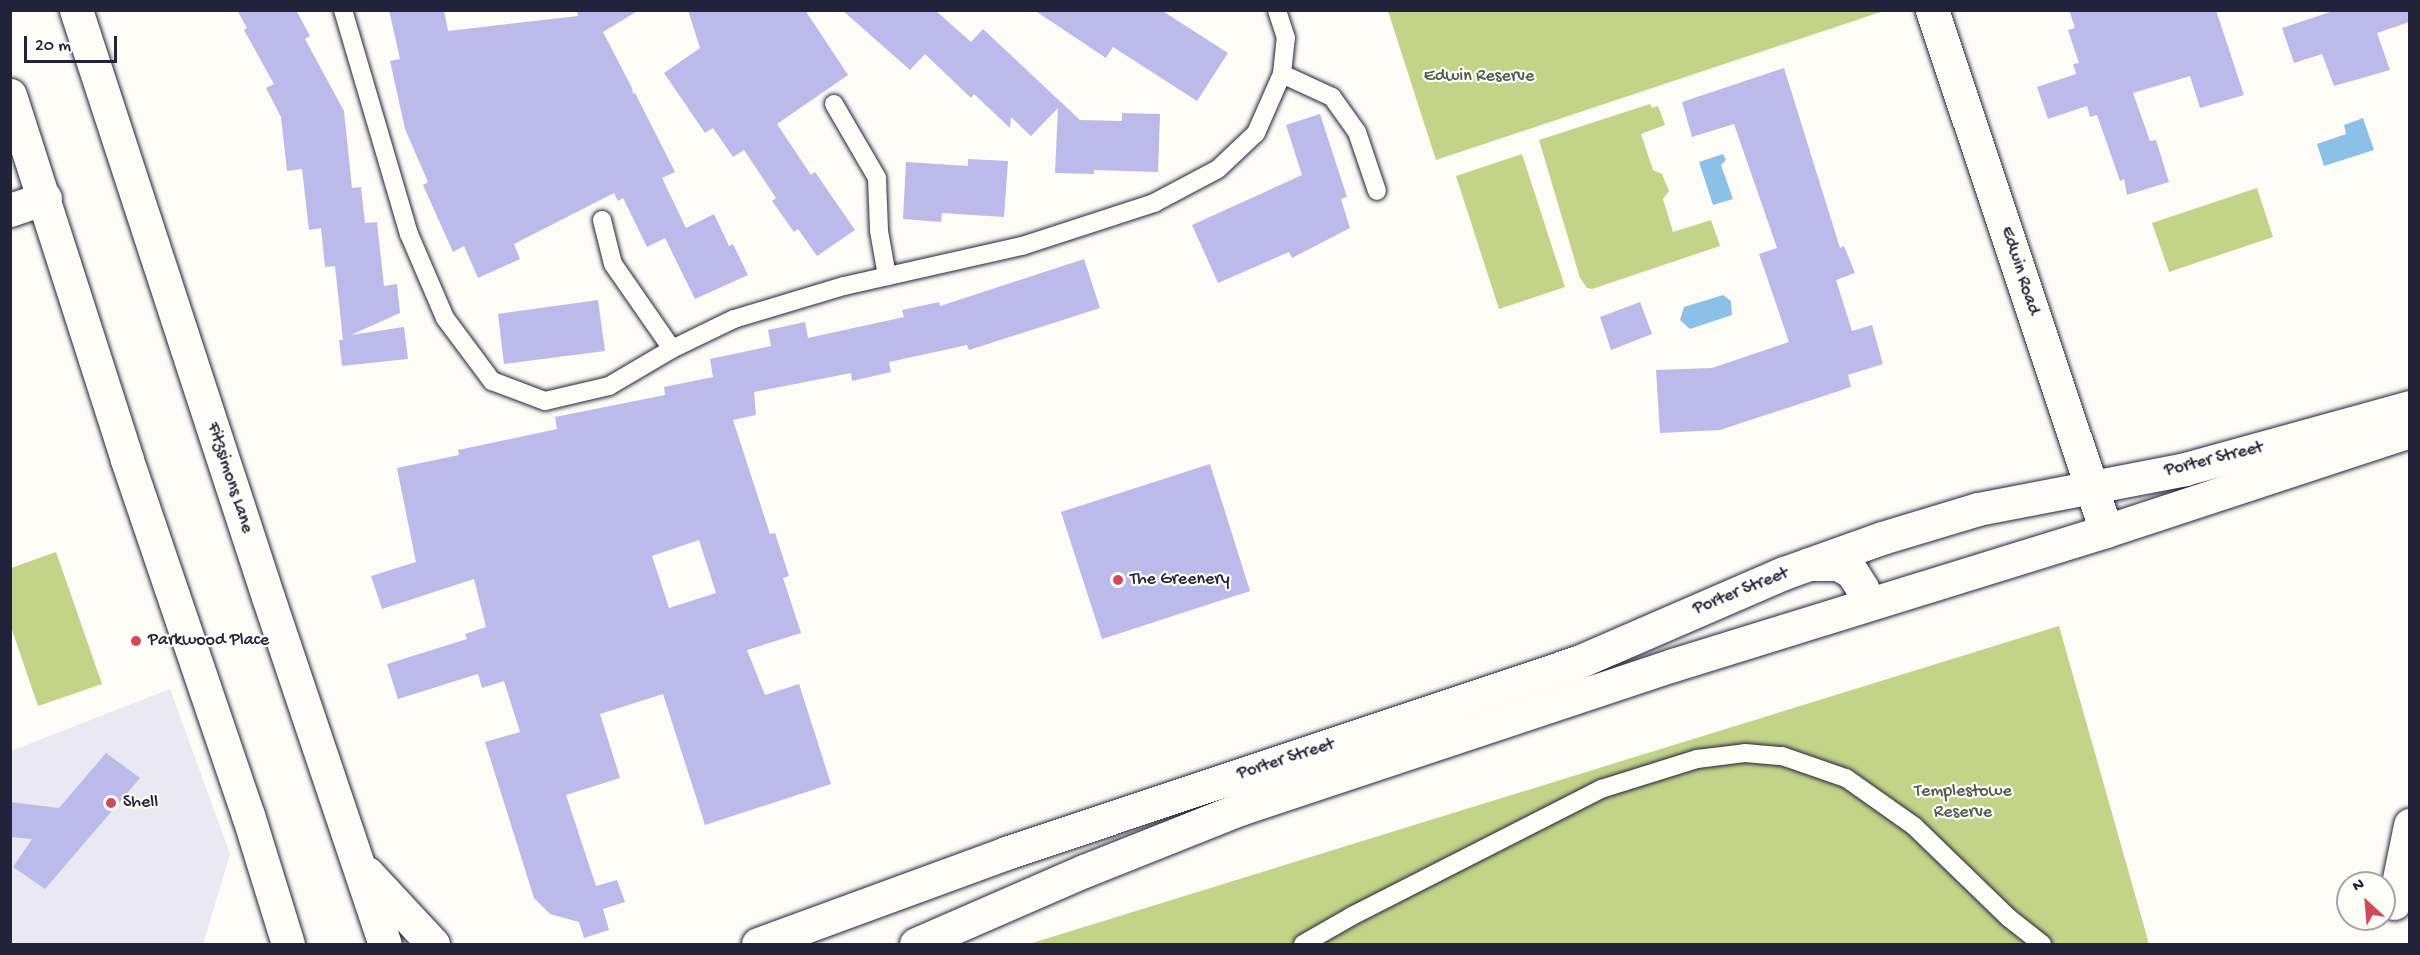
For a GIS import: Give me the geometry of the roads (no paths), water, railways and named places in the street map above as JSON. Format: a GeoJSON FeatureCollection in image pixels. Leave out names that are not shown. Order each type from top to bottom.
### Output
{"type":"FeatureCollection","features":[{"type":"Feature","properties":{"kind":"main road","name":"Fitzsimons Lane"},"geometry":{"type":"LineString","coordinates":[[76,10],[386,945]]}},
{"type":"Feature","properties":{"kind":"main road","name":"Edwin Road"},"geometry":{"type":"LineString","coordinates":[[1932,10],[2106,531]]}},
{"type":"Feature","properties":{"kind":"main road"},"geometry":{"type":"LineString","coordinates":[[10,95],[45,198],[127,460],[248,814],[288,945]]}},
{"type":"Feature","properties":{"kind":"main road"},"geometry":{"type":"LineString","coordinates":[[10,210],[45,198]]}},
{"type":"Feature","properties":{"kind":"main road","name":"Porter Street"},"geometry":{"type":"LineString","coordinates":[[758,945],[1006,853],[1578,662],[1809,564],[1882,538],[1978,509],[2185,469],[2409,407]]}},
{"type":"Feature","properties":{"kind":"main road","name":"Porter Street"},"geometry":{"type":"LineString","coordinates":[[916,945],[1084,871],[1219,816],[1662,669],[2106,531],[2409,431]]}},
{"type":"Feature","properties":{"kind":"main road","name":"Porter Street"},"geometry":{"type":"LineString","coordinates":[[1809,564],[1838,564],[1852,572],[1862,588],[1864,605]]}},
{"type":"Feature","properties":{"kind":"main road"},"geometry":{"type":"LineString","coordinates":[[2396,893],[2409,825]]}},
{"type":"Feature","properties":{"kind":"main road"},"geometry":{"type":"LineString","coordinates":[[358,863],[433,945]]}},
{"type":"Feature","properties":{"kind":"lane"},"geometry":{"type":"LineString","coordinates":[[343,10],[409,234],[445,318],[492,381],[545,401],[609,386],[672,349],[734,319],[789,300],[1023,246],[1154,203],[1218,169],[1256,133],[1282,74],[1286,38],[1277,10]]}},
{"type":"Feature","properties":{"kind":"lane"},"geometry":{"type":"LineString","coordinates":[[1282,74],[1332,97],[1357,132],[1377,191]]}},
{"type":"Feature","properties":{"kind":"lane"},"geometry":{"type":"LineString","coordinates":[[834,104],[878,178],[879,231],[887,276]]}},
{"type":"Feature","properties":{"kind":"lane"},"geometry":{"type":"LineString","coordinates":[[602,220],[613,264],[672,349]]}},
{"type":"Feature","properties":{"kind":"lane"},"geometry":{"type":"LineString","coordinates":[[1303,945],[1352,916],[1600,789],[1697,759],[1745,753],[1782,756],[1846,778],[1914,826],[2009,918],[2042,945]]}},
{"type":"Feature","properties":{"kind":"water"},"geometry":{"type":"Polygon","coordinates":[[[2363,118],[2374,150],[2324,166],[2317,144],[2346,134],[2344,125],[2363,118]]]}},
{"type":"Feature","properties":{"kind":"water"},"geometry":{"type":"Polygon","coordinates":[[[1723,154],[1726,160],[1721,165],[1733,199],[1713,205],[1699,162],[1723,154]]]}},
{"type":"Feature","properties":{"kind":"water"},"geometry":{"type":"Polygon","coordinates":[[[1723,295],[1731,301],[1732,315],[1690,329],[1680,320],[1684,307],[1723,295]]]}},
{"type":"Feature","properties":{"kind":"place","name":"The Greenery"},"geometry":{"type":"Point","coordinates":[1118,580]}},
{"type":"Feature","properties":{"kind":"place","name":"Parkwood Place"},"geometry":{"type":"Point","coordinates":[136,641]}},
{"type":"Feature","properties":{"kind":"place","name":"Shell"},"geometry":{"type":"Point","coordinates":[111,803]}},
{"type":"Feature","properties":{"kind":"park label","name":"Edwin Reserve"},"geometry":{"type":"Point","coordinates":[1479,77]}},
{"type":"Feature","properties":{"kind":"park label","name":"Templestowe Reserve"},"geometry":{"type":"Point","coordinates":[1963,803]}}]}
